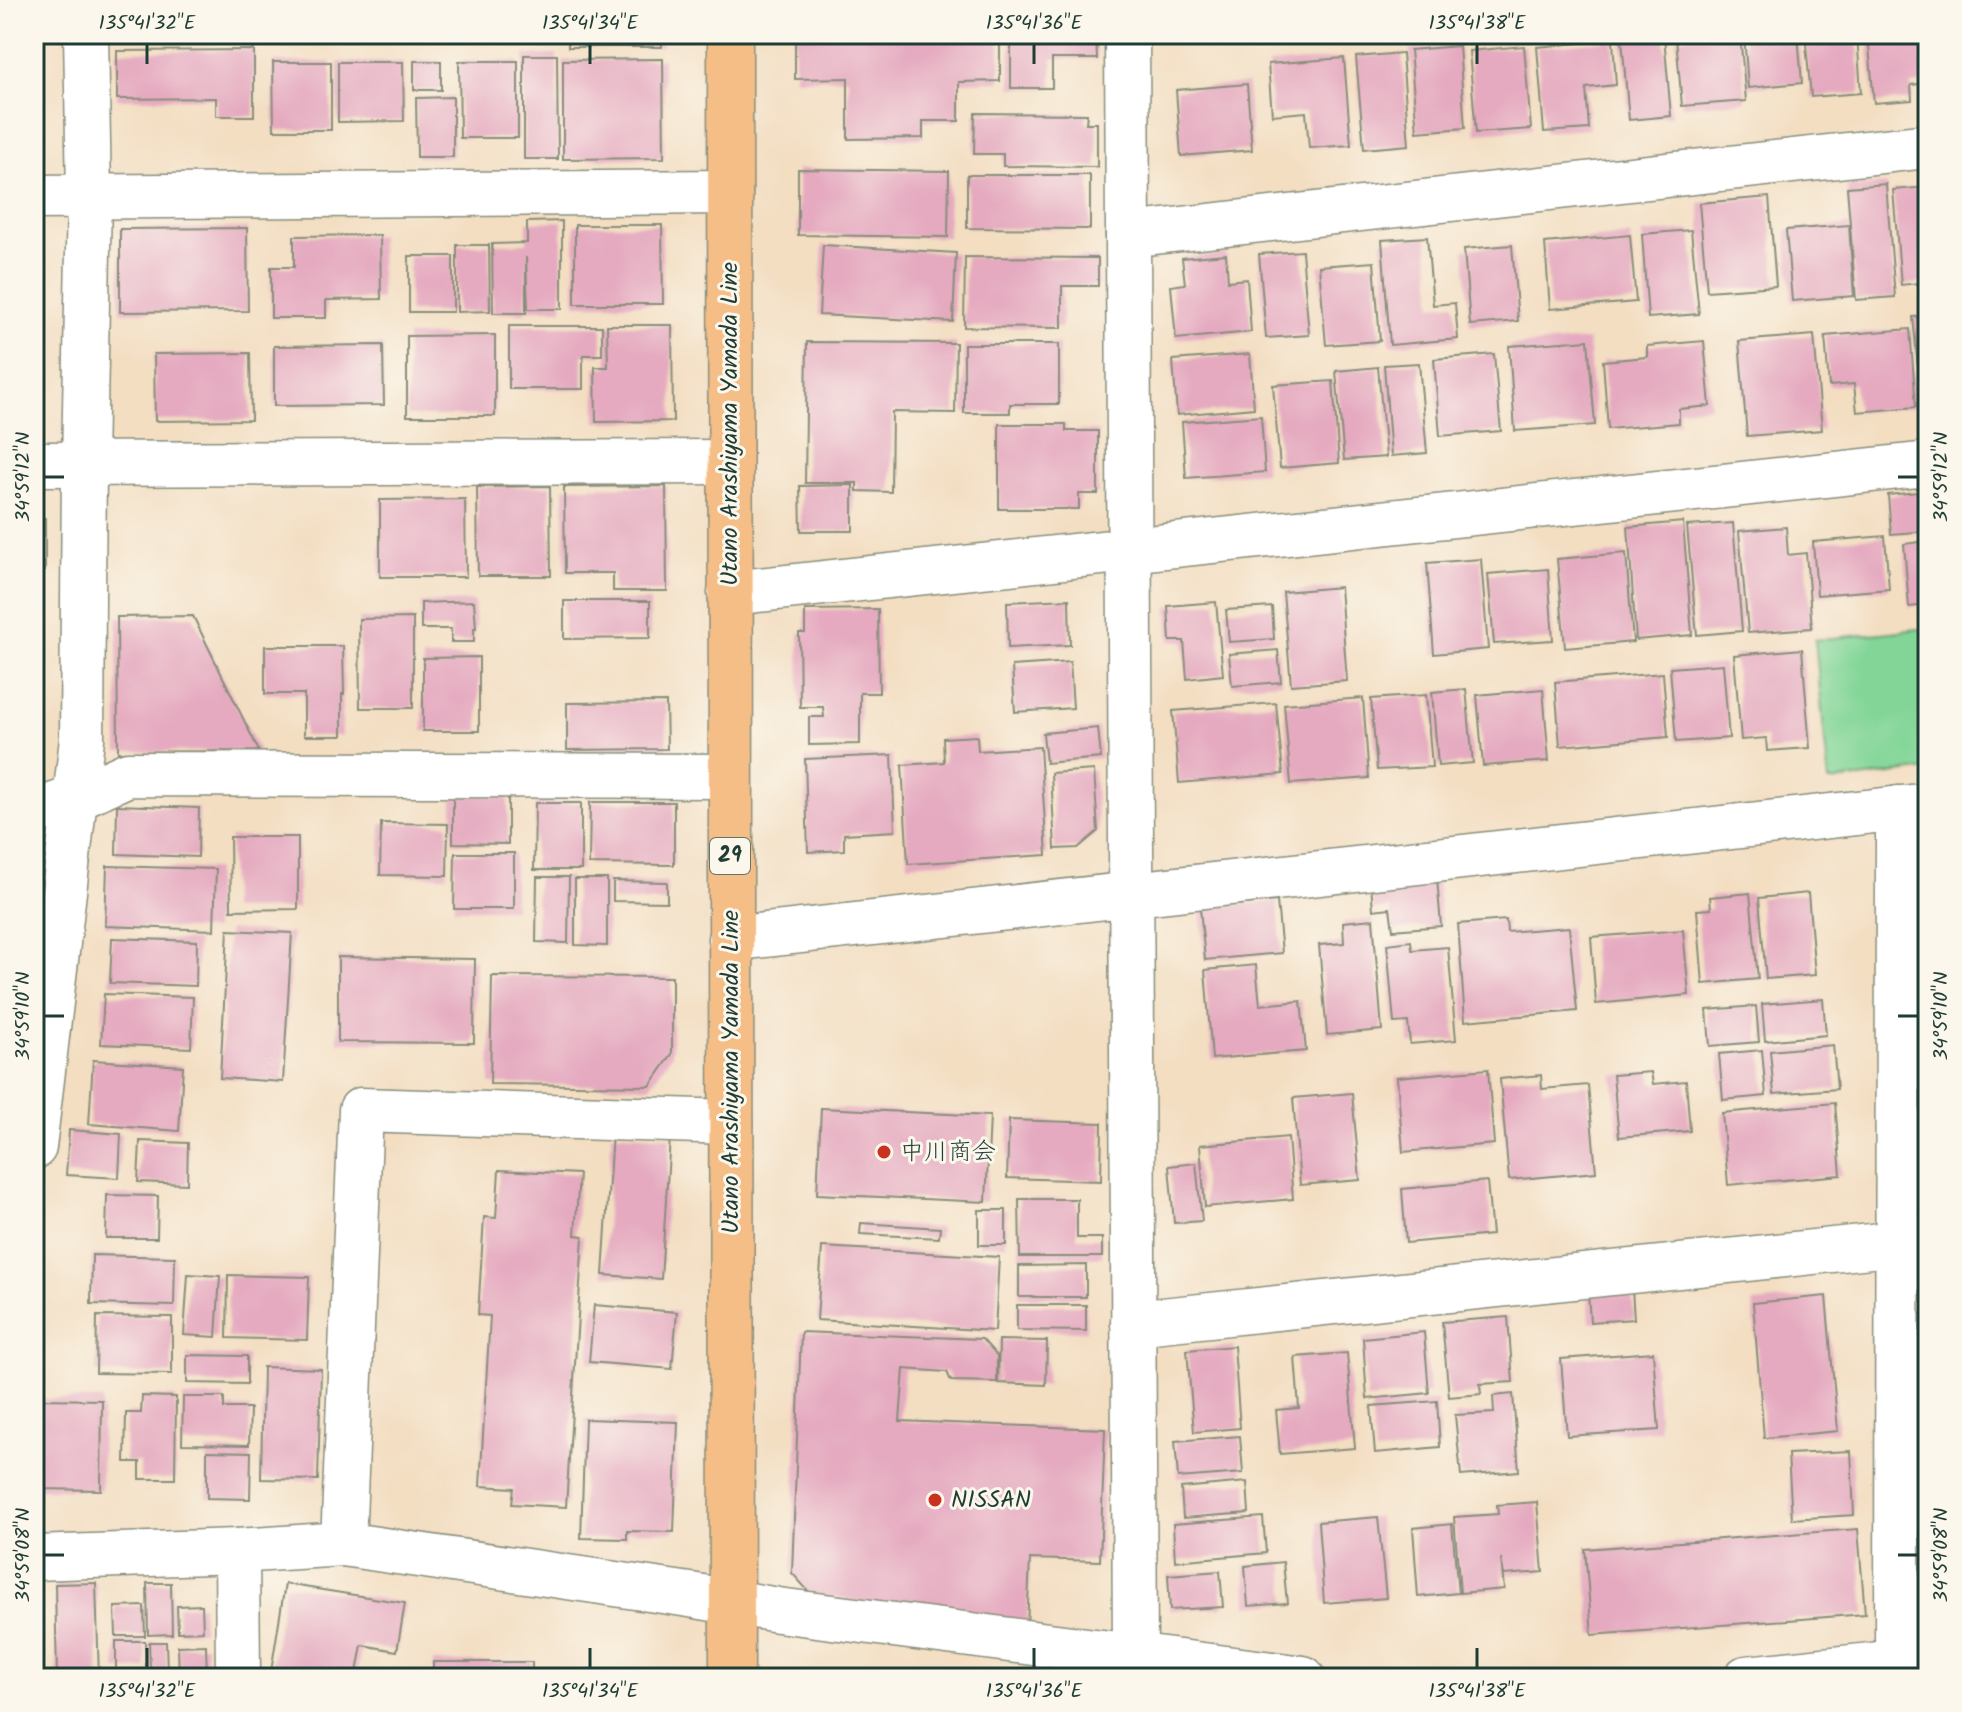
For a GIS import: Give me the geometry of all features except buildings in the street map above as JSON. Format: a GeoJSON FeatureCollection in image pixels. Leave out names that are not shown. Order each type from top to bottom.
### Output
{"type":"FeatureCollection","features":[{"type":"Feature","properties":{"kind":"main road","name":"Utano Arashiyama Yamada Line"},"geometry":{"type":"LineString","coordinates":[[730,34],[732,1678]]}},
{"type":"Feature","properties":{"kind":"street"},"geometry":{"type":"LineString","coordinates":[[34,1147],[82,739],[89,196],[86,34]]}},
{"type":"Feature","properties":{"kind":"street"},"geometry":{"type":"LineString","coordinates":[[1127,34],[1135,1657]]}},
{"type":"Feature","properties":{"kind":"street"},"geometry":{"type":"LineString","coordinates":[[1128,235],[1928,146]]}},
{"type":"Feature","properties":{"kind":"street"},"geometry":{"type":"LineString","coordinates":[[34,197],[730,192]]}},
{"type":"Feature","properties":{"kind":"street"},"geometry":{"type":"LineString","coordinates":[[34,464],[730,462]]}},
{"type":"Feature","properties":{"kind":"street"},"geometry":{"type":"LineString","coordinates":[[730,593],[1928,464]]}},
{"type":"Feature","properties":{"kind":"street"},"geometry":{"type":"LineString","coordinates":[[34,812],[128,774],[730,776]]}},
{"type":"Feature","properties":{"kind":"street"},"geometry":{"type":"LineString","coordinates":[[730,939],[1913,807],[1912,1660],[1746,1678]]}},
{"type":"Feature","properties":{"kind":"street"},"geometry":{"type":"LineString","coordinates":[[343,1544],[361,1110],[731,1122]]}},
{"type":"Feature","properties":{"kind":"street"},"geometry":{"type":"LineString","coordinates":[[1133,1323],[1912,1241]]}},
{"type":"Feature","properties":{"kind":"street"},"geometry":{"type":"LineString","coordinates":[[34,1558],[343,1544],[778,1610],[1303,1678]]}},
{"type":"Feature","properties":{"kind":"street"},"geometry":{"type":"LineString","coordinates":[[237,1551],[238,1678]]}},
{"type":"Feature","properties":{"kind":"green space"},"geometry":{"type":"Polygon","coordinates":[[[1928,628],[1928,769],[1829,782],[1815,640],[1928,628]]]}},
{"type":"Feature","properties":{"kind":"place","name":"中川商会"},"geometry":{"type":"Point","coordinates":[884,1152]}},
{"type":"Feature","properties":{"kind":"place","name":"NISSAN"},"geometry":{"type":"Point","coordinates":[935,1500]}}]}
